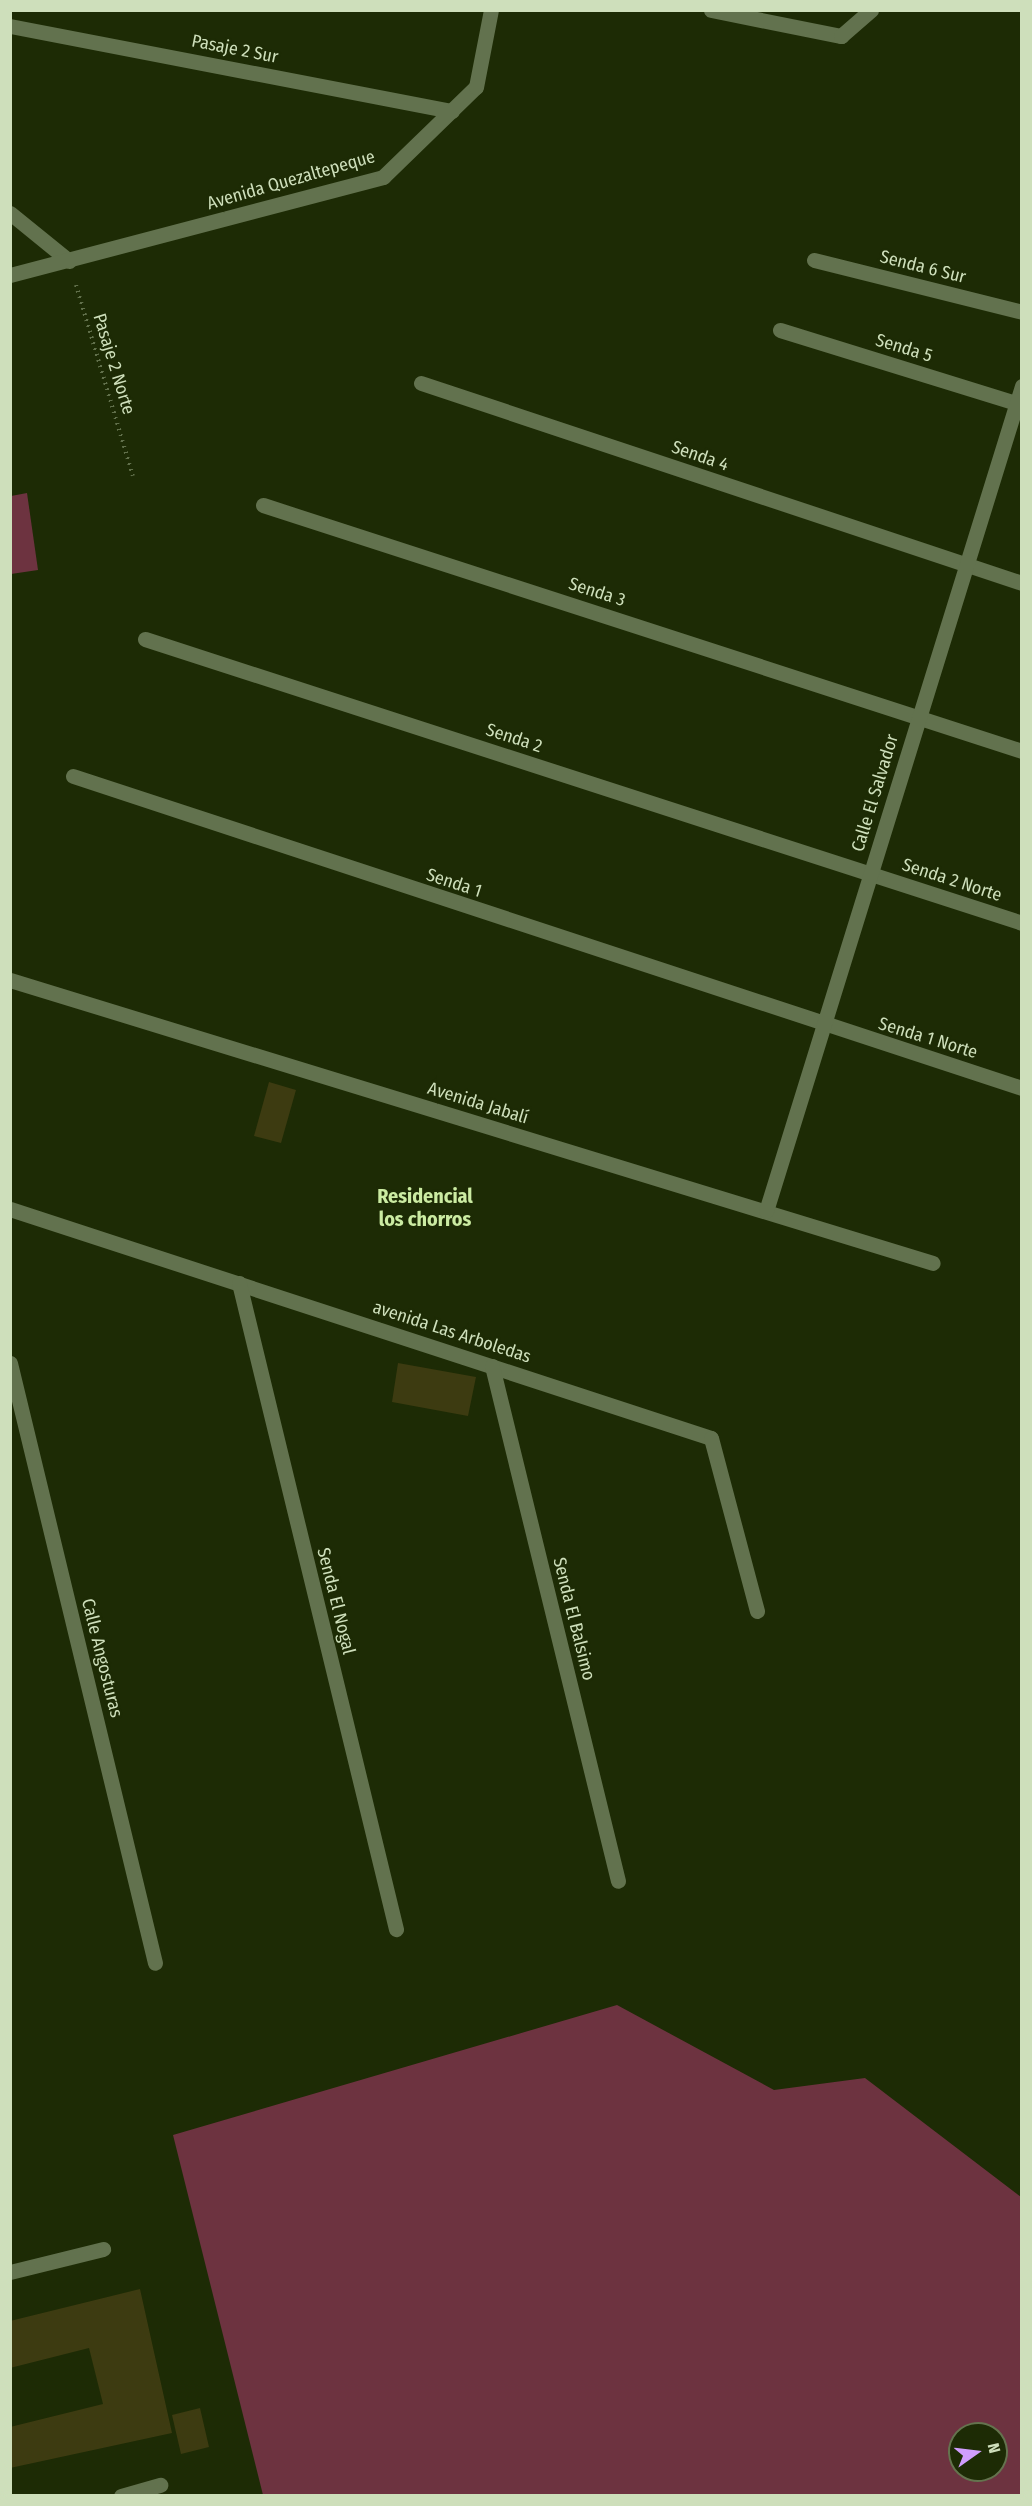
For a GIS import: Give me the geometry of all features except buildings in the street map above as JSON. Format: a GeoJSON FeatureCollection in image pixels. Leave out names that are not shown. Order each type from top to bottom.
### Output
{"type":"FeatureCollection","features":[{"type":"Feature","properties":{"kind":"street","name":"Avenida Quezaltepeque"},"geometry":{"type":"LineString","coordinates":[[10,275],[383,177],[476,87],[491,10]]}},
{"type":"Feature","properties":{"kind":"street"},"geometry":{"type":"LineString","coordinates":[[711,10],[841,36],[871,10]]}},
{"type":"Feature","properties":{"kind":"street","name":"Pasaje 2 Sur"},"geometry":{"type":"LineString","coordinates":[[10,26],[452,111]]}},
{"type":"Feature","properties":{"kind":"street"},"geometry":{"type":"LineString","coordinates":[[10,213],[69,261]]}},
{"type":"Feature","properties":{"kind":"street","name":"Senda 6 Sur"},"geometry":{"type":"LineString","coordinates":[[814,260],[1022,312]]}},
{"type":"Feature","properties":{"kind":"street","name":"Senda 5"},"geometry":{"type":"LineString","coordinates":[[780,330],[1019,404]]}},
{"type":"Feature","properties":{"kind":"street","name":"Senda 4"},"geometry":{"type":"LineString","coordinates":[[421,383],[1022,583]]}},
{"type":"Feature","properties":{"kind":"street","name":"Calle El Salvador"},"geometry":{"type":"LineString","coordinates":[[766,1211],[966,566],[1019,404],[1022,386]]}},
{"type":"Feature","properties":{"kind":"street","name":"Senda 3"},"geometry":{"type":"LineString","coordinates":[[263,506],[920,715],[1022,750]]}},
{"type":"Feature","properties":{"kind":"street","name":"Senda 2"},"geometry":{"type":"LineString","coordinates":[[145,639],[870,874]]}},
{"type":"Feature","properties":{"kind":"street","name":"Senda 1"},"geometry":{"type":"LineString","coordinates":[[73,776],[823,1026]]}},
{"type":"Feature","properties":{"kind":"street","name":"Senda 2 Norte"},"geometry":{"type":"LineString","coordinates":[[870,874],[1022,923]]}},
{"type":"Feature","properties":{"kind":"street","name":"Avenida Jabalí"},"geometry":{"type":"LineString","coordinates":[[10,980],[933,1263]]}},
{"type":"Feature","properties":{"kind":"street","name":"Senda 1 Norte"},"geometry":{"type":"LineString","coordinates":[[823,1026],[1022,1088]]}},
{"type":"Feature","properties":{"kind":"street","name":"avenida Las Arboledas"},"geometry":{"type":"LineString","coordinates":[[10,1209],[711,1438],[757,1611]]}},
{"type":"Feature","properties":{"kind":"street","name":"Senda El Nogal"},"geometry":{"type":"LineString","coordinates":[[239,1283],[396,1929]]}},
{"type":"Feature","properties":{"kind":"street","name":"Calle Angosturas"},"geometry":{"type":"LineString","coordinates":[[10,1363],[155,1963]]}},
{"type":"Feature","properties":{"kind":"street","name":"Senda El Balsimo"},"geometry":{"type":"LineString","coordinates":[[492,1366],[618,1881]]}},
{"type":"Feature","properties":{"kind":"street"},"geometry":{"type":"LineString","coordinates":[[10,2272],[103,2249]]}},
{"type":"Feature","properties":{"kind":"street"},"geometry":{"type":"LineString","coordinates":[[121,2496],[160,2485]]}},
{"type":"Feature","properties":{"kind":"path","name":"Pasaje 2 Norte"},"geometry":{"type":"LineString","coordinates":[[69,261],[134,476]]}},
{"type":"Feature","properties":{"kind":"shaded area"},"geometry":{"type":"Polygon","coordinates":[[[27,493],[38,570],[11,574],[11,496],[27,493]]]}},
{"type":"Feature","properties":{"kind":"shaded area"},"geometry":{"type":"Polygon","coordinates":[[[617,2005],[774,2090],[865,2078],[1021,2197],[1021,2495],[263,2495],[173,2135],[617,2005]]]}},
{"type":"Feature","properties":{"kind":"district","name":"Residencial los chorros"},"geometry":{"type":"Point","coordinates":[425,1208]}}]}
